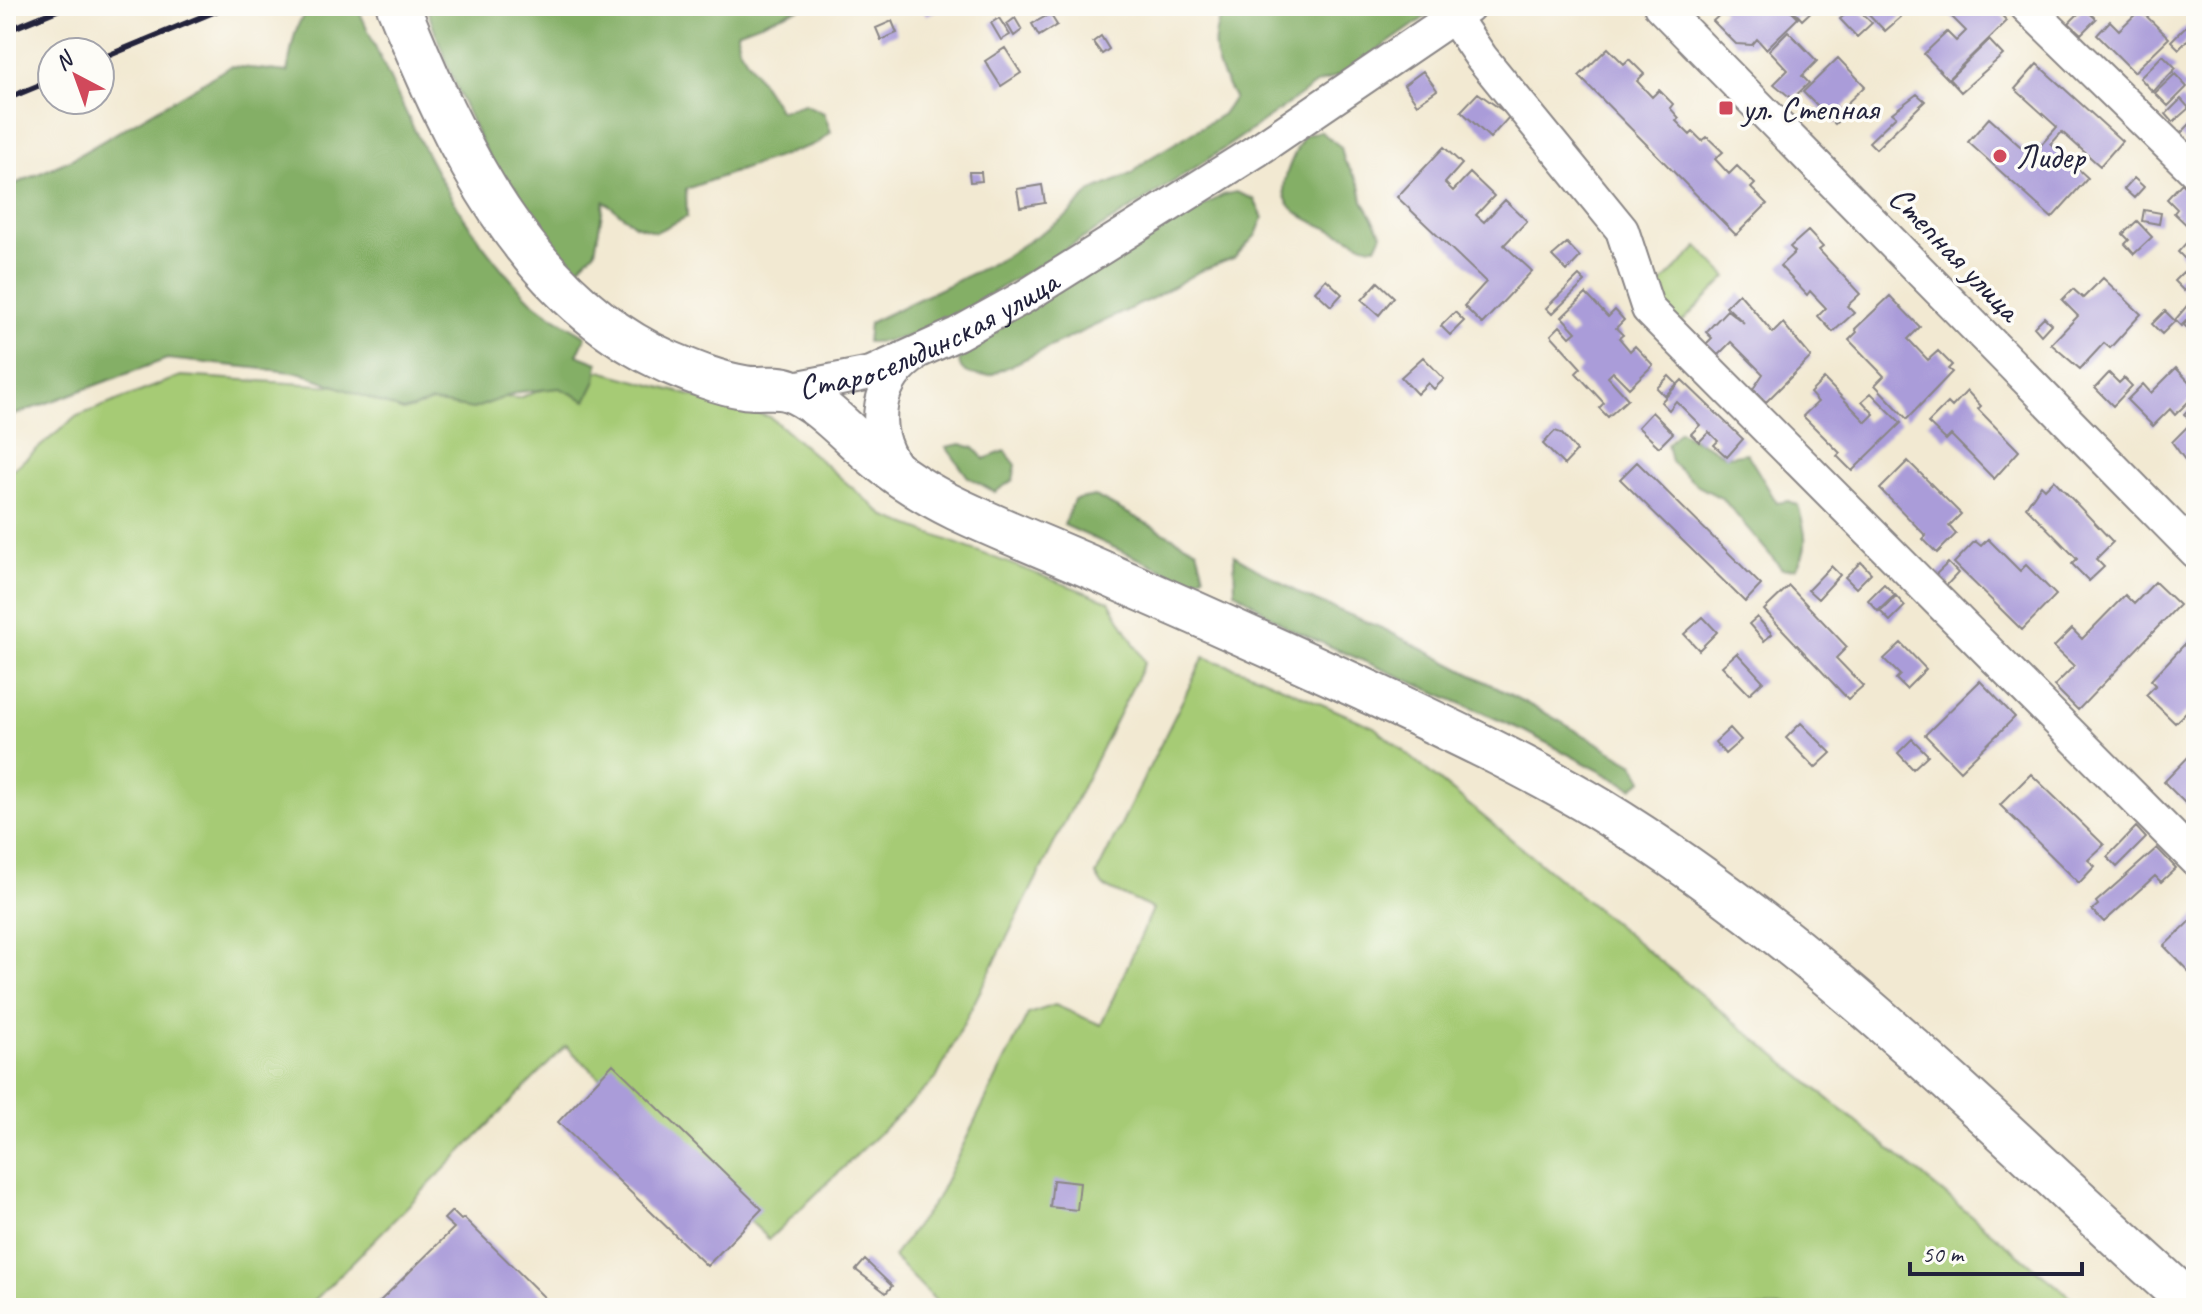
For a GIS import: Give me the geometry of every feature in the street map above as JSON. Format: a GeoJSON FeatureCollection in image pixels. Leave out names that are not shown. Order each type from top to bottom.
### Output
{"type":"FeatureCollection","features":[{"type":"Feature","properties":{"kind":"main road","name":"Старосельдинская улица"},"geometry":{"type":"LineString","coordinates":[[404,20],[451,125],[510,227],[580,305],[622,336],[662,359],[745,387],[789,389]]}},
{"type":"Feature","properties":{"kind":"main road"},"geometry":{"type":"LineString","coordinates":[[789,389],[841,424],[906,480],[955,508],[1208,618],[1414,713],[1526,768],[1623,824],[1727,897],[1916,1048],[2196,1308]]}},
{"type":"Feature","properties":{"kind":"street","name":"Степная улица"},"geometry":{"type":"LineString","coordinates":[[1660,6],[2196,552]]}},
{"type":"Feature","properties":{"kind":"street"},"geometry":{"type":"LineString","coordinates":[[2026,6],[2196,172]]}},
{"type":"Feature","properties":{"kind":"street"},"geometry":{"type":"LineString","coordinates":[[1461,11],[1481,57],[1622,230],[1648,309],[2196,860]]}},
{"type":"Feature","properties":{"kind":"street","name":"Старосельдинская улица"},"geometry":{"type":"LineString","coordinates":[[789,389],[871,373],[917,354],[1024,297],[1256,151],[1461,11]]}},
{"type":"Feature","properties":{"kind":"street"},"geometry":{"type":"LineString","coordinates":[[906,480],[889,458],[879,428],[882,400],[892,377],[917,354]]}},
{"type":"Feature","properties":{"kind":"green space"},"geometry":{"type":"Polygon","coordinates":[[[313,6],[357,6],[430,161],[476,235],[530,299],[586,336],[577,355],[598,363],[596,381],[586,401],[560,388],[519,392],[473,409],[432,402],[403,411],[301,373],[167,359],[6,418],[6,188],[70,160],[231,66],[287,72],[297,27],[313,6]]]}},
{"type":"Feature","properties":{"kind":"green space"},"geometry":{"type":"Polygon","coordinates":[[[426,6],[513,6],[519,12],[532,6],[806,6],[737,32],[738,46],[780,111],[804,104],[824,113],[831,132],[818,143],[686,189],[687,217],[656,232],[635,225],[604,201],[595,251],[575,271],[524,212],[484,148],[453,79],[426,6]]]}},
{"type":"Feature","properties":{"kind":"green space"},"geometry":{"type":"Polygon","coordinates":[[[1227,6],[1441,6],[1345,73],[1314,85],[1171,184],[967,309],[908,336],[867,342],[869,323],[998,261],[1067,216],[1090,192],[1133,173],[1147,160],[1223,114],[1234,97],[1218,63],[1215,41],[1216,29],[1227,6]]]}},
{"type":"Feature","properties":{"kind":"green space"},"geometry":{"type":"Polygon","coordinates":[[[1320,131],[1341,147],[1344,160],[1360,185],[1363,201],[1382,234],[1376,247],[1362,244],[1304,217],[1286,199],[1284,187],[1293,156],[1304,135],[1320,131]]]}},
{"type":"Feature","properties":{"kind":"green space"},"geometry":{"type":"Polygon","coordinates":[[[1236,192],[1254,199],[1263,218],[1256,235],[1234,258],[1200,271],[1155,297],[991,375],[971,374],[961,367],[961,355],[972,339],[1223,195],[1236,192]]]}},
{"type":"Feature","properties":{"kind":"green space"},"geometry":{"type":"Polygon","coordinates":[[[1698,247],[1727,277],[1678,326],[1649,296],[1698,247]]]}},
{"type":"Feature","properties":{"kind":"green space"},"geometry":{"type":"Polygon","coordinates":[[[600,371],[770,417],[886,517],[1109,601],[1145,662],[936,1079],[769,1239],[566,1046],[307,1308],[6,1308],[6,475],[77,416],[181,376],[518,398],[600,371]]]}},
{"type":"Feature","properties":{"kind":"green space"},"geometry":{"type":"Polygon","coordinates":[[[1679,431],[1727,456],[1747,453],[1777,503],[1788,501],[1798,505],[1805,545],[1796,568],[1782,569],[1723,499],[1698,486],[1671,462],[1667,444],[1679,431]]]}},
{"type":"Feature","properties":{"kind":"green space"},"geometry":{"type":"Polygon","coordinates":[[[961,444],[974,448],[984,459],[1005,451],[1016,465],[1013,480],[995,492],[968,477],[946,447],[961,444]]]}},
{"type":"Feature","properties":{"kind":"green space"},"geometry":{"type":"Polygon","coordinates":[[[1095,496],[1197,550],[1204,575],[1190,582],[1064,525],[1074,500],[1095,496]]]}},
{"type":"Feature","properties":{"kind":"green space"},"geometry":{"type":"Polygon","coordinates":[[[1234,555],[1304,596],[1384,629],[1547,714],[1634,764],[1643,780],[1632,788],[1524,731],[1288,628],[1235,591],[1234,555]]]}},
{"type":"Feature","properties":{"kind":"green space"},"geometry":{"type":"Polygon","coordinates":[[[1204,657],[1258,676],[1374,727],[2084,1308],[943,1308],[893,1257],[937,1198],[1028,1014],[1055,1005],[1101,1025],[1153,909],[1103,886],[1096,875],[1204,657]]]}},
{"type":"Feature","properties":{"kind":"building"},"geometry":{"type":"Polygon","coordinates":[[[920,6],[943,6],[927,16],[920,6]]]}},
{"type":"Feature","properties":{"kind":"building"},"geometry":{"type":"Polygon","coordinates":[[[1718,6],[1786,6],[1798,18],[1766,49],[1757,39],[1752,45],[1736,44],[1713,21],[1724,11],[1718,6]]]}},
{"type":"Feature","properties":{"kind":"building"},"geometry":{"type":"Polygon","coordinates":[[[1795,6],[1817,6],[1802,20],[1792,9],[1795,6]]]}},
{"type":"Feature","properties":{"kind":"building"},"geometry":{"type":"Polygon","coordinates":[[[1854,6],[1872,23],[1857,37],[1840,19],[1854,6]]]}},
{"type":"Feature","properties":{"kind":"building"},"geometry":{"type":"Polygon","coordinates":[[[1867,6],[1890,6],[1901,17],[1885,31],[1864,9],[1867,6]]]}},
{"type":"Feature","properties":{"kind":"building"},"geometry":{"type":"Polygon","coordinates":[[[1941,6],[1993,6],[2007,21],[1948,79],[1924,54],[1947,32],[1956,41],[1966,31],[1941,6]]]}},
{"type":"Feature","properties":{"kind":"building"},"geometry":{"type":"Polygon","coordinates":[[[2084,8],[2096,19],[2081,34],[2069,23],[2084,8]]]}},
{"type":"Feature","properties":{"kind":"building"},"geometry":{"type":"Polygon","coordinates":[[[2140,10],[2169,38],[2134,72],[2097,35],[2110,21],[2119,30],[2140,10]]]}},
{"type":"Feature","properties":{"kind":"building"},"geometry":{"type":"Polygon","coordinates":[[[1050,14],[1057,25],[1039,36],[1032,24],[1050,14]]]}},
{"type":"Feature","properties":{"kind":"building"},"geometry":{"type":"Polygon","coordinates":[[[999,18],[1010,35],[1001,40],[991,23],[999,18]]]}},
{"type":"Feature","properties":{"kind":"building"},"geometry":{"type":"Polygon","coordinates":[[[1015,18],[1022,30],[1014,36],[1007,24],[1015,18]]]}},
{"type":"Feature","properties":{"kind":"building"},"geometry":{"type":"Polygon","coordinates":[[[892,21],[897,33],[881,40],[876,28],[892,21]]]}},
{"type":"Feature","properties":{"kind":"building"},"geometry":{"type":"Polygon","coordinates":[[[2186,26],[2194,33],[2179,49],[2171,41],[2186,26]]]}},
{"type":"Feature","properties":{"kind":"building"},"geometry":{"type":"Polygon","coordinates":[[[1788,31],[1817,61],[1802,76],[1809,83],[1792,99],[1774,84],[1788,70],[1769,50],[1788,31]]]}},
{"type":"Feature","properties":{"kind":"building"},"geometry":{"type":"Polygon","coordinates":[[[1101,36],[1109,49],[1102,54],[1093,42],[1101,36]]]}},
{"type":"Feature","properties":{"kind":"building"},"geometry":{"type":"Polygon","coordinates":[[[1989,40],[2003,55],[1961,92],[1949,79],[1989,40]]]}},
{"type":"Feature","properties":{"kind":"building"},"geometry":{"type":"Polygon","coordinates":[[[1005,48],[1021,73],[1001,86],[985,61],[1005,48]]]}},
{"type":"Feature","properties":{"kind":"building"},"geometry":{"type":"Polygon","coordinates":[[[1608,48],[1624,64],[1629,59],[1644,74],[1637,81],[1652,97],[1659,90],[1673,104],[1670,108],[1679,118],[1676,121],[1690,135],[1693,132],[1702,141],[1707,137],[1723,152],[1715,159],[1729,174],[1737,166],[1755,184],[1751,188],[1767,204],[1736,235],[1579,76],[1608,48]]]}},
{"type":"Feature","properties":{"kind":"building"},"geometry":{"type":"Polygon","coordinates":[[[2163,55],[2176,68],[2153,92],[2140,78],[2163,55]]]}},
{"type":"Feature","properties":{"kind":"building"},"geometry":{"type":"Polygon","coordinates":[[[1838,58],[1865,86],[1843,107],[1847,112],[1835,124],[1803,92],[1838,58]]]}},
{"type":"Feature","properties":{"kind":"building"},"geometry":{"type":"Polygon","coordinates":[[[2037,64],[2122,141],[2100,166],[2062,132],[2051,144],[2088,178],[2052,218],[1968,142],[1989,118],[2031,156],[2057,127],[2015,89],[2037,64]]]}},
{"type":"Feature","properties":{"kind":"building"},"geometry":{"type":"Polygon","coordinates":[[[1423,71],[1437,90],[1417,104],[1404,85],[1423,71]]]}},
{"type":"Feature","properties":{"kind":"building"},"geometry":{"type":"Polygon","coordinates":[[[2175,74],[2187,87],[2168,106],[2155,93],[2175,74]]]}},
{"type":"Feature","properties":{"kind":"building"},"geometry":{"type":"Polygon","coordinates":[[[1478,93],[1510,116],[1490,138],[1461,111],[1478,93]]]}},
{"type":"Feature","properties":{"kind":"building"},"geometry":{"type":"Polygon","coordinates":[[[1917,94],[1925,101],[1876,149],[1869,142],[1896,116],[1892,113],[1917,94]]]}},
{"type":"Feature","properties":{"kind":"building"},"geometry":{"type":"Polygon","coordinates":[[[2181,99],[2189,108],[2173,122],[2166,114],[2181,99]]]}},
{"type":"Feature","properties":{"kind":"building"},"geometry":{"type":"Polygon","coordinates":[[[2196,118],[2196,145],[2193,148],[2179,135],[2196,118]]]}},
{"type":"Feature","properties":{"kind":"building"},"geometry":{"type":"Polygon","coordinates":[[[1444,147],[1462,164],[1445,183],[1453,191],[1470,173],[1494,196],[1476,215],[1484,222],[1505,200],[1527,221],[1504,245],[1532,271],[1482,324],[1464,306],[1486,282],[1397,197],[1444,147]]]}},
{"type":"Feature","properties":{"kind":"building"},"geometry":{"type":"Polygon","coordinates":[[[969,172],[981,172],[982,181],[970,182],[969,172]]]}},
{"type":"Feature","properties":{"kind":"building"},"geometry":{"type":"Polygon","coordinates":[[[2134,178],[2144,187],[2134,198],[2124,189],[2134,178]]]}},
{"type":"Feature","properties":{"kind":"building"},"geometry":{"type":"Polygon","coordinates":[[[2182,183],[2194,195],[2187,201],[2196,210],[2196,224],[2191,229],[2174,213],[2177,209],[2167,199],[2182,183]]]}},
{"type":"Feature","properties":{"kind":"building"},"geometry":{"type":"Polygon","coordinates":[[[1042,185],[1045,203],[1020,207],[1017,189],[1042,185]]]}},
{"type":"Feature","properties":{"kind":"building"},"geometry":{"type":"Polygon","coordinates":[[[2144,210],[2161,213],[2159,224],[2142,221],[2144,210]]]}},
{"type":"Feature","properties":{"kind":"building"},"geometry":{"type":"Polygon","coordinates":[[[2137,221],[2152,237],[2134,254],[2125,244],[2129,240],[2123,234],[2137,221]]]}},
{"type":"Feature","properties":{"kind":"building"},"geometry":{"type":"Polygon","coordinates":[[[1808,231],[1823,247],[1819,250],[1860,294],[1847,306],[1854,313],[1833,332],[1818,316],[1826,308],[1810,291],[1807,295],[1780,266],[1795,252],[1790,247],[1808,231]]]}},
{"type":"Feature","properties":{"kind":"building"},"geometry":{"type":"Polygon","coordinates":[[[2196,232],[2196,270],[2178,252],[2196,232]]]}},
{"type":"Feature","properties":{"kind":"building"},"geometry":{"type":"Polygon","coordinates":[[[1567,243],[1580,257],[1567,271],[1552,256],[1567,243]]]}},
{"type":"Feature","properties":{"kind":"building"},"geometry":{"type":"Polygon","coordinates":[[[2183,272],[2193,282],[2184,291],[2174,281],[2183,272]]]}},
{"type":"Feature","properties":{"kind":"building"},"geometry":{"type":"Polygon","coordinates":[[[1579,276],[1585,282],[1552,314],[1546,308],[1579,276]]]}},
{"type":"Feature","properties":{"kind":"building"},"geometry":{"type":"Polygon","coordinates":[[[2103,278],[2141,314],[2110,348],[2104,343],[2080,369],[2051,344],[2078,316],[2062,300],[2073,289],[2083,298],[2103,278]]]}},
{"type":"Feature","properties":{"kind":"building"},"geometry":{"type":"Polygon","coordinates":[[[1326,279],[1342,294],[1331,306],[1315,291],[1326,279]]]}},
{"type":"Feature","properties":{"kind":"building"},"geometry":{"type":"Polygon","coordinates":[[[1378,282],[1394,297],[1379,315],[1362,300],[1378,282]]]}},
{"type":"Feature","properties":{"kind":"building"},"geometry":{"type":"Polygon","coordinates":[[[1739,293],[1773,333],[1783,323],[1811,357],[1766,402],[1753,389],[1763,374],[1731,342],[1718,355],[1706,344],[1712,338],[1706,332],[1727,310],[1744,323],[1726,306],[1739,293]]]}},
{"type":"Feature","properties":{"kind":"building"},"geometry":{"type":"Polygon","coordinates":[[[1586,294],[1608,317],[1615,310],[1624,320],[1616,328],[1623,335],[1619,338],[1630,351],[1635,346],[1653,365],[1629,388],[1613,372],[1608,377],[1628,399],[1608,417],[1599,408],[1604,403],[1576,373],[1581,368],[1551,335],[1560,326],[1570,337],[1576,332],[1562,317],[1586,294]]]}},
{"type":"Feature","properties":{"kind":"building"},"geometry":{"type":"Polygon","coordinates":[[[2196,295],[2196,327],[2191,332],[2184,325],[2191,316],[2181,326],[2175,320],[2196,295]]]}},
{"type":"Feature","properties":{"kind":"building"},"geometry":{"type":"Polygon","coordinates":[[[1890,296],[1920,327],[1908,339],[1928,360],[1938,351],[1952,365],[1948,369],[1952,372],[1907,419],[1875,385],[1884,376],[1849,340],[1857,332],[1855,329],[1890,296]]]}},
{"type":"Feature","properties":{"kind":"building"},"geometry":{"type":"Polygon","coordinates":[[[2165,311],[2175,321],[2162,334],[2152,324],[2165,311]]]}},
{"type":"Feature","properties":{"kind":"building"},"geometry":{"type":"Polygon","coordinates":[[[1455,312],[1464,321],[1450,335],[1441,326],[1455,312]]]}},
{"type":"Feature","properties":{"kind":"building"},"geometry":{"type":"Polygon","coordinates":[[[2044,317],[2051,324],[2041,335],[2034,327],[2044,317]]]}},
{"type":"Feature","properties":{"kind":"building"},"geometry":{"type":"Polygon","coordinates":[[[1423,357],[1444,379],[1434,389],[1428,383],[1417,394],[1401,377],[1423,357]]]}},
{"type":"Feature","properties":{"kind":"building"},"geometry":{"type":"Polygon","coordinates":[[[2176,368],[2196,389],[2196,394],[2175,415],[2170,409],[2153,426],[2127,400],[2143,384],[2151,393],[2176,368]]]}},
{"type":"Feature","properties":{"kind":"building"},"geometry":{"type":"Polygon","coordinates":[[[2109,373],[2119,383],[2124,378],[2132,386],[2113,406],[2095,388],[2109,373]]]}},
{"type":"Feature","properties":{"kind":"building"},"geometry":{"type":"Polygon","coordinates":[[[1669,376],[1677,384],[1665,396],[1657,388],[1669,376]]]}},
{"type":"Feature","properties":{"kind":"building"},"geometry":{"type":"Polygon","coordinates":[[[1824,379],[1866,422],[1874,414],[1862,401],[1871,393],[1901,423],[1852,471],[1837,456],[1840,453],[1803,416],[1818,402],[1810,393],[1824,379]]]}},
{"type":"Feature","properties":{"kind":"building"},"geometry":{"type":"Polygon","coordinates":[[[1682,380],[1743,439],[1727,457],[1714,445],[1718,441],[1709,432],[1699,442],[1691,434],[1700,425],[1676,401],[1669,410],[1661,402],[1682,380]]]}},
{"type":"Feature","properties":{"kind":"building"},"geometry":{"type":"Polygon","coordinates":[[[1967,391],[1981,406],[1978,409],[2019,451],[1994,479],[1951,435],[1946,440],[1928,423],[1948,403],[1952,407],[1967,391]]]}},
{"type":"Feature","properties":{"kind":"building"},"geometry":{"type":"Polygon","coordinates":[[[2196,402],[2196,475],[2172,442],[2192,422],[2184,414],[2196,402]]]}},
{"type":"Feature","properties":{"kind":"building"},"geometry":{"type":"Polygon","coordinates":[[[1652,412],[1673,433],[1659,447],[1638,427],[1652,412]]]}},
{"type":"Feature","properties":{"kind":"building"},"geometry":{"type":"Polygon","coordinates":[[[1555,431],[1561,433],[1577,451],[1564,465],[1543,444],[1555,431]]]}},
{"type":"Feature","properties":{"kind":"building"},"geometry":{"type":"Polygon","coordinates":[[[1908,461],[1961,514],[1949,526],[1956,534],[1937,553],[1923,539],[1926,536],[1880,489],[1908,461]]]}},
{"type":"Feature","properties":{"kind":"building"},"geometry":{"type":"Polygon","coordinates":[[[1637,462],[1761,585],[1745,602],[1620,479],[1637,462]]]}},
{"type":"Feature","properties":{"kind":"building"},"geometry":{"type":"Polygon","coordinates":[[[2054,480],[2113,542],[2096,559],[2104,567],[2089,581],[2072,564],[2077,559],[2026,507],[2041,485],[2045,489],[2054,480]]]}},
{"type":"Feature","properties":{"kind":"building"},"geometry":{"type":"Polygon","coordinates":[[[1988,539],[2020,571],[2026,565],[2056,595],[2022,630],[1954,563],[1975,541],[1981,546],[1988,539]]]}},
{"type":"Feature","properties":{"kind":"building"},"geometry":{"type":"Polygon","coordinates":[[[1861,562],[1871,573],[1856,588],[1845,577],[1861,562]]]}},
{"type":"Feature","properties":{"kind":"building"},"geometry":{"type":"Polygon","coordinates":[[[1948,563],[1958,573],[1944,588],[1933,577],[1948,563]]]}},
{"type":"Feature","properties":{"kind":"building"},"geometry":{"type":"Polygon","coordinates":[[[1831,566],[1840,575],[1818,599],[1808,590],[1831,566]]]}},
{"type":"Feature","properties":{"kind":"building"},"geometry":{"type":"Polygon","coordinates":[[[2155,582],[2179,605],[2078,710],[2054,686],[2074,666],[2054,647],[2072,629],[2082,639],[2125,595],[2134,604],[2155,582]]]}},
{"type":"Feature","properties":{"kind":"building"},"geometry":{"type":"Polygon","coordinates":[[[1884,584],[1895,595],[1878,611],[1868,600],[1884,584]]]}},
{"type":"Feature","properties":{"kind":"building"},"geometry":{"type":"Polygon","coordinates":[[[1789,586],[1847,647],[1836,658],[1863,686],[1848,699],[1764,610],[1789,586]]]}},
{"type":"Feature","properties":{"kind":"building"},"geometry":{"type":"Polygon","coordinates":[[[1896,596],[1905,606],[1890,621],[1880,611],[1896,596]]]}},
{"type":"Feature","properties":{"kind":"building"},"geometry":{"type":"Polygon","coordinates":[[[1703,617],[1717,632],[1699,650],[1684,634],[1703,617]]]}},
{"type":"Feature","properties":{"kind":"building"},"geometry":{"type":"Polygon","coordinates":[[[1757,617],[1772,634],[1764,641],[1749,624],[1757,617]]]}},
{"type":"Feature","properties":{"kind":"building"},"geometry":{"type":"Polygon","coordinates":[[[2196,632],[2196,713],[2192,718],[2186,712],[2175,723],[2146,695],[2156,685],[2151,680],[2196,632]]]}},
{"type":"Feature","properties":{"kind":"building"},"geometry":{"type":"Polygon","coordinates":[[[1901,643],[1926,669],[1906,689],[1896,679],[1900,675],[1884,659],[1901,643]]]}},
{"type":"Feature","properties":{"kind":"building"},"geometry":{"type":"Polygon","coordinates":[[[1737,653],[1763,681],[1749,694],[1722,666],[1737,653]]]}},
{"type":"Feature","properties":{"kind":"building"},"geometry":{"type":"Polygon","coordinates":[[[1980,681],[2015,717],[1960,771],[1925,735],[1980,681]]]}},
{"type":"Feature","properties":{"kind":"building"},"geometry":{"type":"Polygon","coordinates":[[[1801,723],[1831,753],[1815,768],[1786,738],[1801,723]]]}},
{"type":"Feature","properties":{"kind":"building"},"geometry":{"type":"Polygon","coordinates":[[[1730,728],[1741,740],[1725,754],[1715,742],[1730,728]]]}},
{"type":"Feature","properties":{"kind":"building"},"geometry":{"type":"Polygon","coordinates":[[[1912,739],[1928,755],[1913,769],[1898,753],[1912,739]]]}},
{"type":"Feature","properties":{"kind":"building"},"geometry":{"type":"Polygon","coordinates":[[[2196,749],[2196,814],[2164,782],[2196,749]]]}},
{"type":"Feature","properties":{"kind":"building"},"geometry":{"type":"Polygon","coordinates":[[[2031,774],[2104,845],[2088,860],[2095,866],[2079,883],[2000,805],[2031,774]]]}},
{"type":"Feature","properties":{"kind":"building"},"geometry":{"type":"Polygon","coordinates":[[[2136,827],[2146,838],[2117,867],[2107,857],[2136,827]]]}},
{"type":"Feature","properties":{"kind":"building"},"geometry":{"type":"Polygon","coordinates":[[[2157,848],[2176,868],[2161,882],[2155,876],[2104,922],[2092,910],[2098,905],[2096,902],[2157,848]]]}},
{"type":"Feature","properties":{"kind":"building"},"geometry":{"type":"Polygon","coordinates":[[[2196,915],[2196,979],[2164,946],[2196,915]]]}},
{"type":"Feature","properties":{"kind":"building"},"geometry":{"type":"Polygon","coordinates":[[[613,1064],[762,1209],[707,1266],[558,1122],[613,1064]]]}},
{"type":"Feature","properties":{"kind":"building"},"geometry":{"type":"Polygon","coordinates":[[[1053,1180],[1080,1183],[1077,1210],[1050,1207],[1053,1180]]]}},
{"type":"Feature","properties":{"kind":"building"},"geometry":{"type":"Polygon","coordinates":[[[452,1211],[461,1220],[464,1218],[555,1308],[373,1308],[454,1228],[444,1219],[452,1211]]]}},
{"type":"Feature","properties":{"kind":"building"},"geometry":{"type":"Polygon","coordinates":[[[865,1260],[892,1286],[886,1293],[856,1270],[865,1260]]]}},
{"type":"Feature","properties":{"kind":"railway"},"geometry":{"type":"LineString","coordinates":[[6,31],[67,6]]}},
{"type":"Feature","properties":{"kind":"railway"},"geometry":{"type":"LineString","coordinates":[[116,52],[228,6]]}},
{"type":"Feature","properties":{"kind":"railway"},"geometry":{"type":"LineString","coordinates":[[6,99],[36,87]]}},
{"type":"Feature","properties":{"kind":"place","name":"ул. Степная"},"geometry":{"type":"Point","coordinates":[1726,108]}},
{"type":"Feature","properties":{"kind":"place","name":"Лидер"},"geometry":{"type":"Point","coordinates":[2000,156]}}]}
